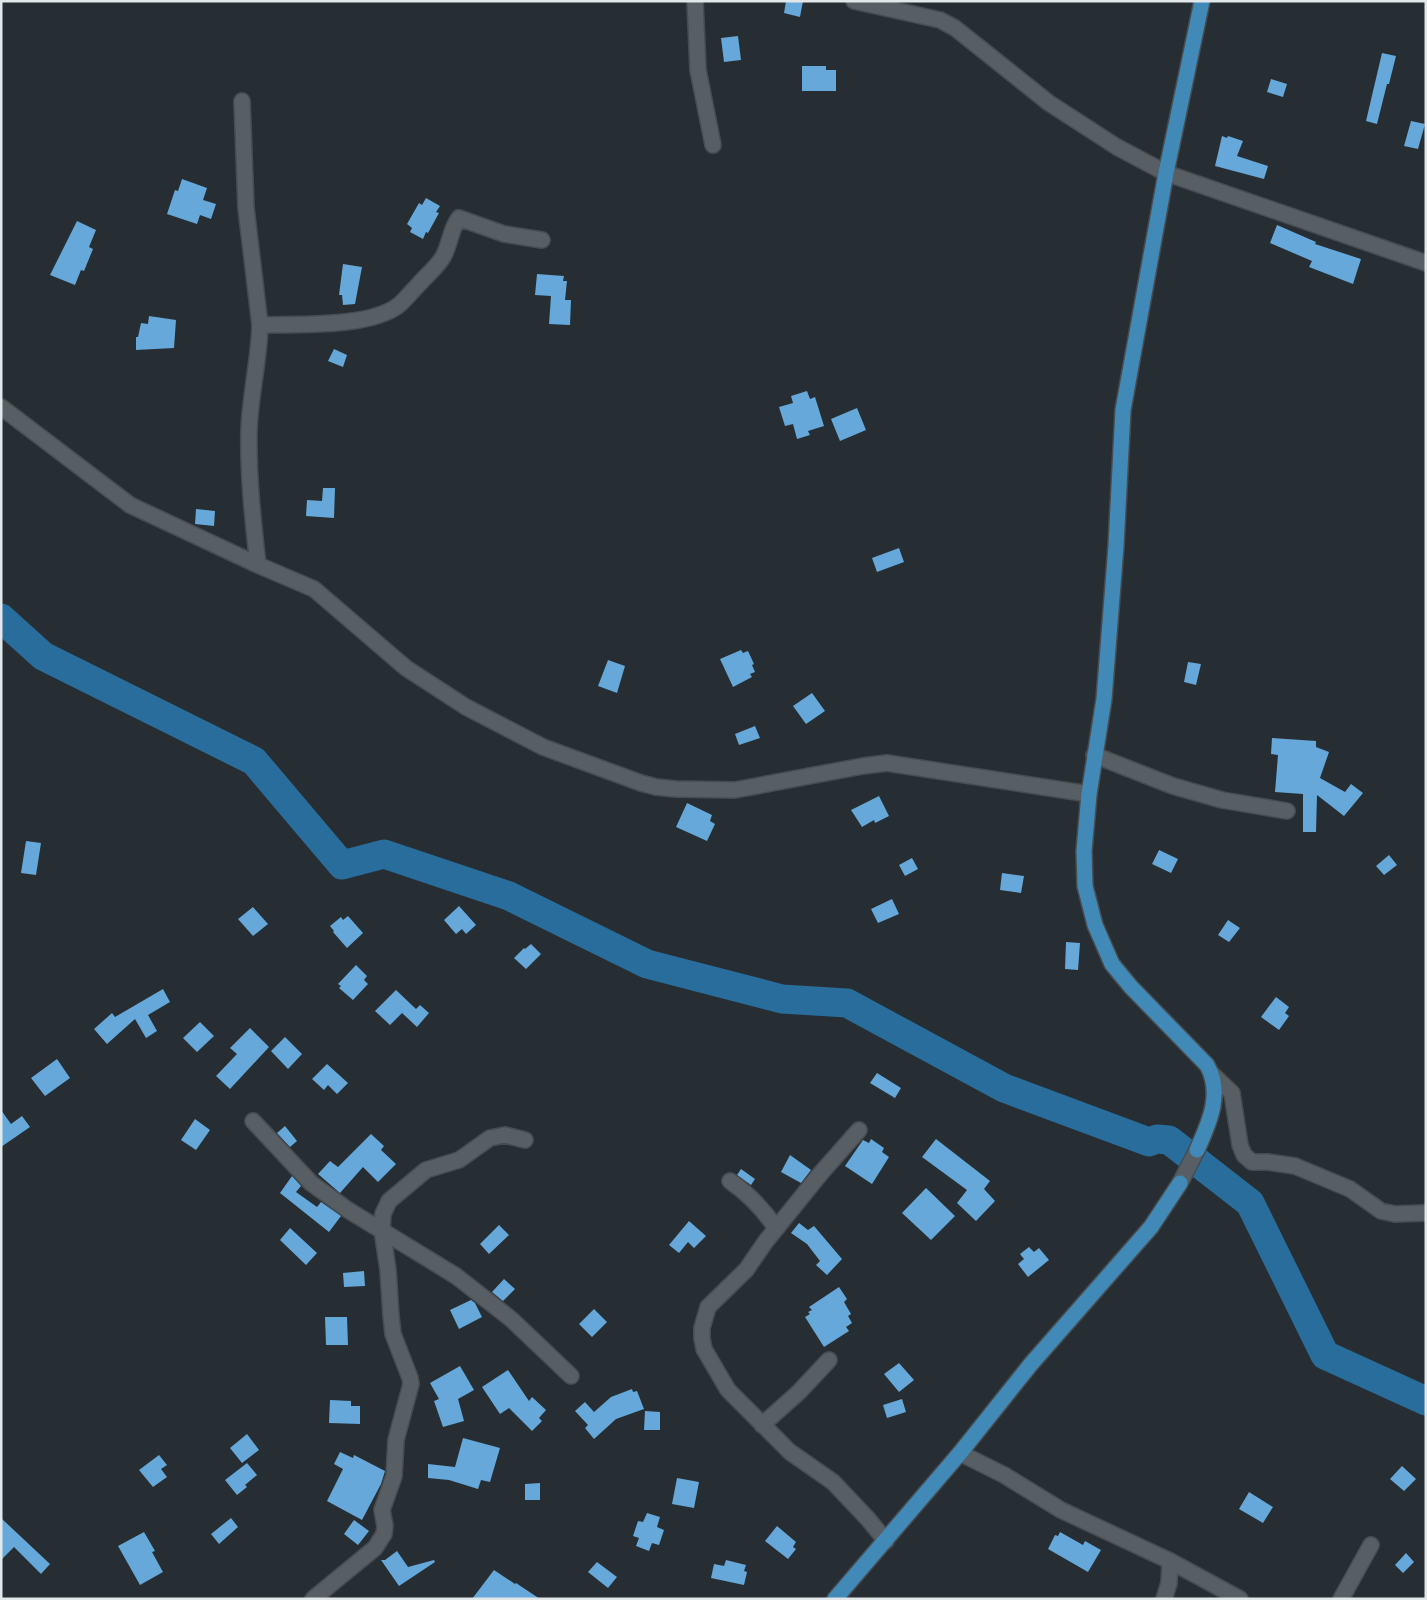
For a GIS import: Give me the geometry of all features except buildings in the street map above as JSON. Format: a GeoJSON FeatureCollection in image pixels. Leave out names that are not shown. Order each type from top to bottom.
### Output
{"type":"FeatureCollection","features":[{"type":"Feature","properties":{"kind":"main road"},"geometry":{"type":"LineString","coordinates":[[1197,1150],[1208,1125],[1213,1104],[1215,1086],[1212,1074],[1208,1066],[1131,987],[1112,964],[1098,932],[1085,886],[1084,851],[1094,755],[1104,699],[1116,546],[1123,410],[1166,174],[1202,1]]}},
{"type":"Feature","properties":{"kind":"main road"},"geometry":{"type":"LineString","coordinates":[[835,1599],[960,1453],[1031,1364],[1151,1227],[1180,1182]]}},
{"type":"Feature","properties":{"kind":"street"},"geometry":{"type":"LineString","coordinates":[[695,1],[698,70],[713,145]]}},
{"type":"Feature","properties":{"kind":"street"},"geometry":{"type":"LineString","coordinates":[[854,1],[940,20],[955,28],[1049,103],[1117,147],[1166,174],[1426,263]]}},
{"type":"Feature","properties":{"kind":"street"},"geometry":{"type":"LineString","coordinates":[[242,100],[246,208],[260,325],[260,340],[249,431],[250,489],[258,565]]}},
{"type":"Feature","properties":{"kind":"street"},"geometry":{"type":"LineString","coordinates":[[260,325],[345,322],[378,316],[388,312],[399,305],[440,261],[459,218],[504,234],[542,240]]}},
{"type":"Feature","properties":{"kind":"street"},"geometry":{"type":"LineString","coordinates":[[1,407],[130,505],[314,589],[406,668],[466,707],[543,746],[641,783],[676,789],[735,790],[887,763],[1089,794]]}},
{"type":"Feature","properties":{"kind":"street"},"geometry":{"type":"LineString","coordinates":[[1094,755],[1173,786],[1222,800],[1287,811]]}},
{"type":"Feature","properties":{"kind":"street"},"geometry":{"type":"LineString","coordinates":[[1212,1074],[1232,1094],[1240,1145],[1244,1155],[1252,1162],[1295,1166],[1350,1190],[1380,1211],[1396,1214],[1426,1213]]}},
{"type":"Feature","properties":{"kind":"street"},"geometry":{"type":"LineString","coordinates":[[253,1121],[311,1183],[348,1210],[456,1276],[511,1319],[571,1376]]}},
{"type":"Feature","properties":{"kind":"street"},"geometry":{"type":"LineString","coordinates":[[858,1130],[776,1228],[746,1270],[708,1307],[702,1328],[704,1349],[728,1390],[790,1452],[833,1482],[886,1541]]}},
{"type":"Feature","properties":{"kind":"street"},"geometry":{"type":"LineString","coordinates":[[313,1599],[374,1548],[384,1534],[385,1526],[382,1510],[394,1476],[396,1440],[411,1384],[393,1334],[388,1270],[382,1230],[383,1214],[389,1201],[426,1170],[460,1160],[490,1138],[505,1135],[525,1140]]}},
{"type":"Feature","properties":{"kind":"street"},"geometry":{"type":"LineString","coordinates":[[1180,1182],[1197,1150]]}},
{"type":"Feature","properties":{"kind":"street"},"geometry":{"type":"LineString","coordinates":[[730,1181],[757,1204],[776,1228]]}},
{"type":"Feature","properties":{"kind":"street"},"geometry":{"type":"LineString","coordinates":[[762,1425],[800,1392],[829,1360]]}},
{"type":"Feature","properties":{"kind":"street"},"geometry":{"type":"LineString","coordinates":[[960,1453],[1004,1475],[1061,1510],[1170,1561],[1240,1599]]}},
{"type":"Feature","properties":{"kind":"street"},"geometry":{"type":"LineString","coordinates":[[1341,1599],[1371,1545]]}},
{"type":"Feature","properties":{"kind":"street"},"geometry":{"type":"LineString","coordinates":[[1164,1599],[1169,1583],[1170,1561]]}},
{"type":"Feature","properties":{"kind":"waterway"},"geometry":{"type":"LineString","coordinates":[[1,618],[43,656],[254,761],[342,865],[384,854],[509,896],[647,964],[782,999],[847,1003],[1004,1088],[1149,1142],[1157,1139],[1169,1140],[1250,1203],[1325,1355],[1426,1401]]}}]}
